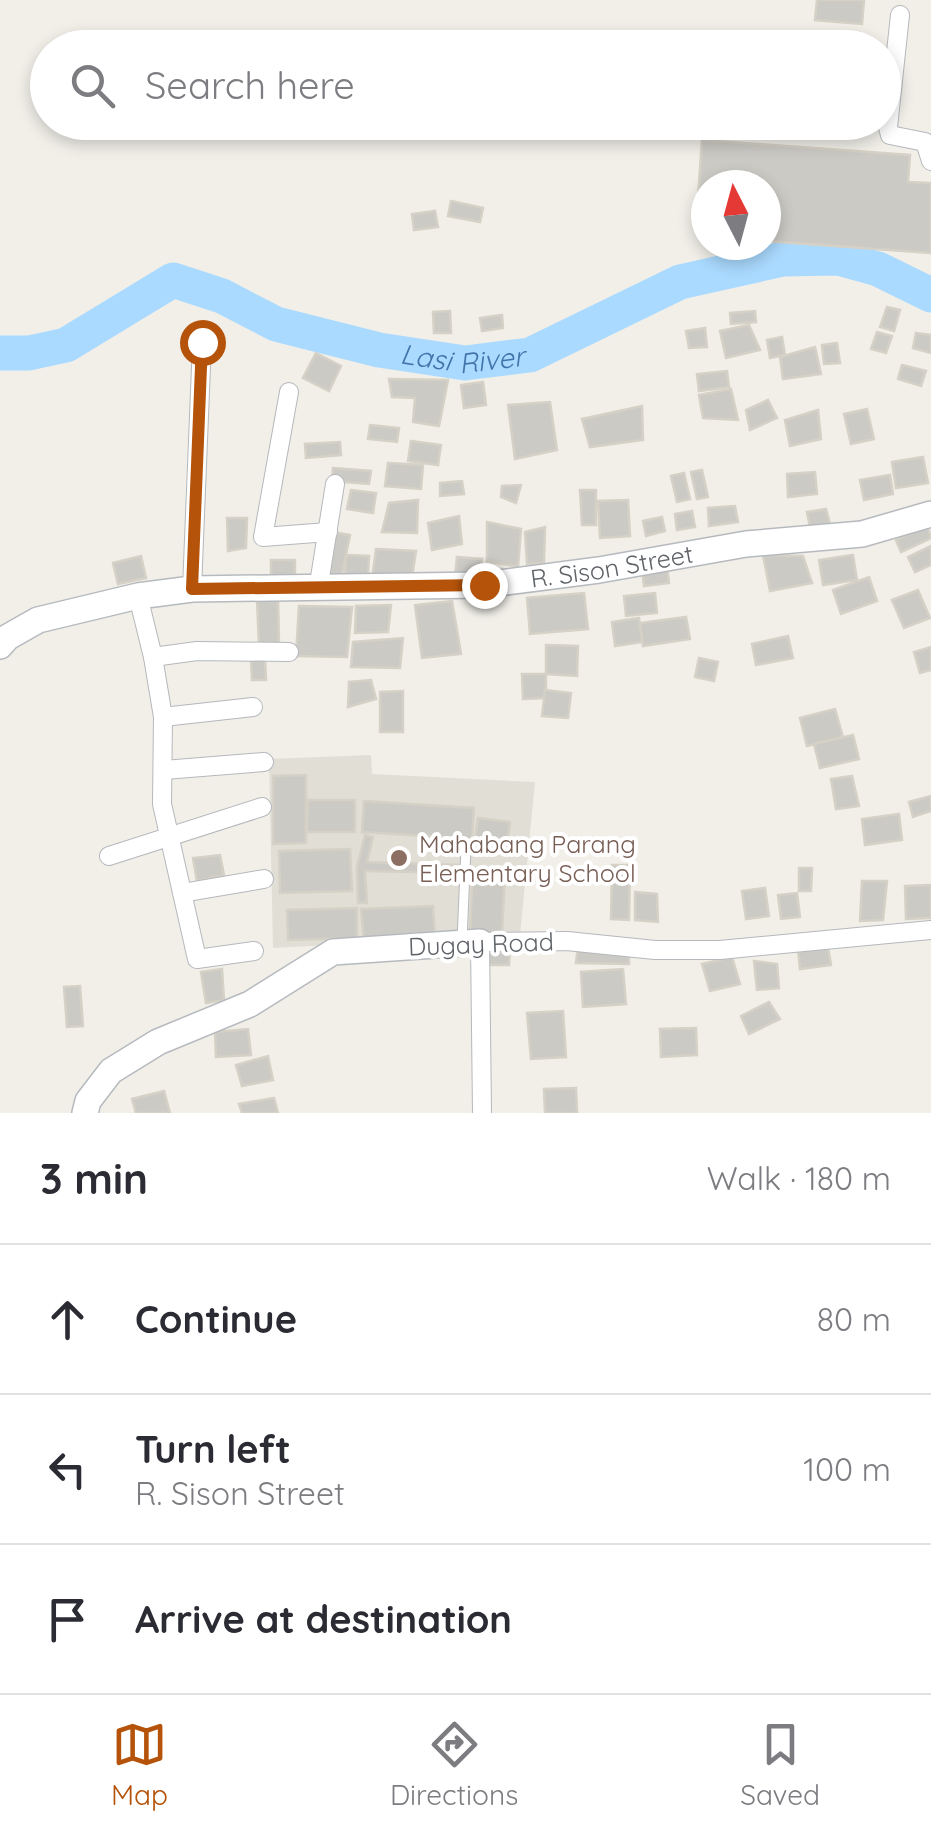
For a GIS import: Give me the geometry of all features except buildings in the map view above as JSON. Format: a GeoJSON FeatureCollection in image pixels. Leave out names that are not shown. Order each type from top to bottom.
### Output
{"type":"FeatureCollection","features":[{"type":"Feature","properties":{"kind":"street"},"geometry":{"type":"LineString","coordinates":[[898,30],[900,15]]}},
{"type":"Feature","properties":{"kind":"street"},"geometry":{"type":"LineString","coordinates":[[901,139],[925,142],[931,162]]}},
{"type":"Feature","properties":{"kind":"street"},"geometry":{"type":"LineString","coordinates":[[192,589],[202,342]]}},
{"type":"Feature","properties":{"kind":"street"},"geometry":{"type":"LineString","coordinates":[[289,392],[263,537],[328,532]]}},
{"type":"Feature","properties":{"kind":"street"},"geometry":{"type":"LineString","coordinates":[[318,590],[336,484]]}},
{"type":"Feature","properties":{"kind":"street","name":"R. Sison Street"},"geometry":{"type":"LineString","coordinates":[[0,646],[8,636],[38,620],[138,596],[192,589],[484,585],[746,544],[862,534],[931,514]]}},
{"type":"Feature","properties":{"kind":"street"},"geometry":{"type":"LineString","coordinates":[[138,596],[162,717],[162,804],[197,959],[254,951]]}},
{"type":"Feature","properties":{"kind":"street"},"geometry":{"type":"LineString","coordinates":[[153,657],[197,651],[289,652]]}},
{"type":"Feature","properties":{"kind":"street"},"geometry":{"type":"LineString","coordinates":[[162,717],[252,707]]}},
{"type":"Feature","properties":{"kind":"street"},"geometry":{"type":"LineString","coordinates":[[164,770],[264,762]]}},
{"type":"Feature","properties":{"kind":"street"},"geometry":{"type":"LineString","coordinates":[[109,856],[262,807]]}},
{"type":"Feature","properties":{"kind":"street"},"geometry":{"type":"LineString","coordinates":[[182,893],[264,879]]}},
{"type":"Feature","properties":{"kind":"street","name":"Dugay Road"},"geometry":{"type":"LineString","coordinates":[[85,1113],[88,1101],[112,1070],[158,1042],[250,1004],[332,952],[471,942],[567,941],[655,950],[720,950],[931,930]]}},
{"type":"Feature","properties":{"kind":"street"},"geometry":{"type":"LineString","coordinates":[[471,942],[482,1113]]}},
{"type":"Feature","properties":{"kind":"lane"},"geometry":{"type":"LineString","coordinates":[[466,848],[471,942]]}},
{"type":"Feature","properties":{"kind":"shaded area","name":"Mahabang Parang Elementary School"},"geometry":{"type":"Polygon","coordinates":[[[371,755],[372,774],[535,782],[520,935],[273,948],[269,759],[371,755]]]}},
{"type":"Feature","properties":{"kind":"waterway","name":"Lasi River"},"geometry":{"type":"LineString","coordinates":[[0,353],[29,353],[66,345],[173,280],[222,296],[276,324],[379,350],[465,363],[530,355],[680,282],[783,259],[838,258],[878,269],[931,295]]}},
{"type":"Feature","properties":{"kind":"place","name":"Mahabang Parang Elementary School"},"geometry":{"type":"Point","coordinates":[399,858]}},
{"type":"Feature","properties":{"kind":"route"},"geometry":{"type":"LineString","coordinates":[[202,342],[192,589],[484,585]]}}]}
